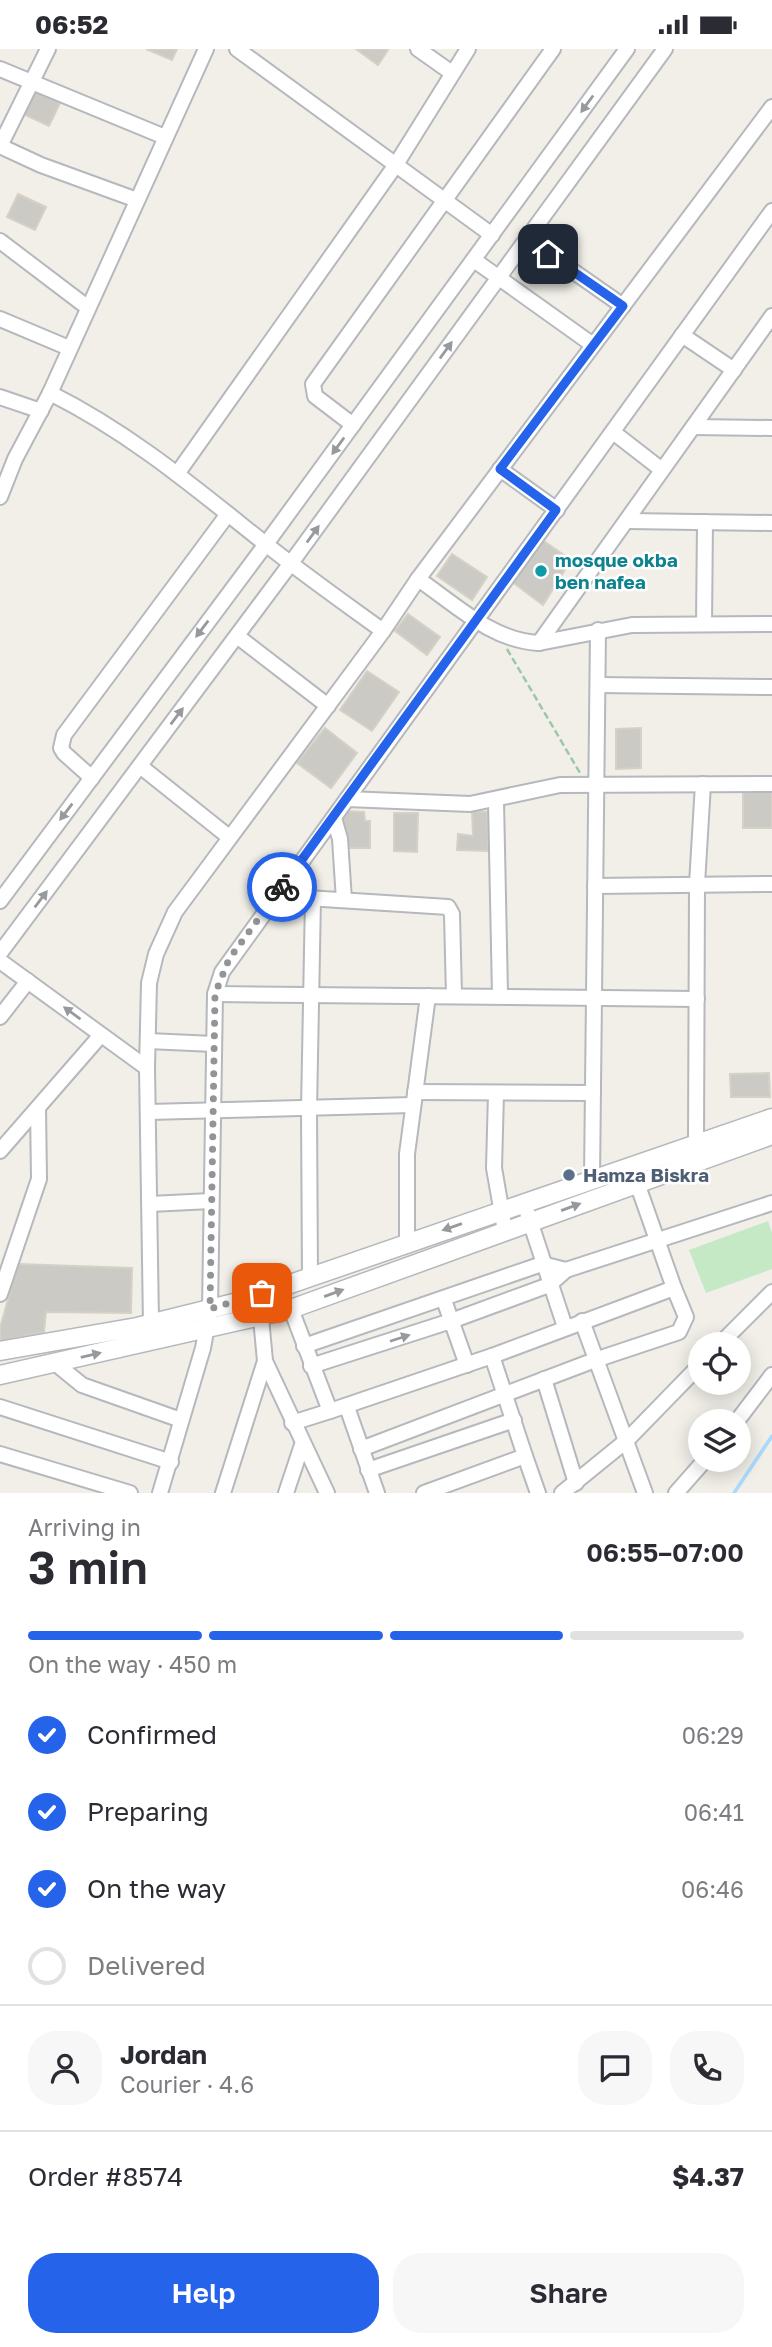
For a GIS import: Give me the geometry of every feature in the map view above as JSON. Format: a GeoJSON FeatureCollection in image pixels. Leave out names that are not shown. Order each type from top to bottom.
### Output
{"type":"FeatureCollection","features":[{"type":"Feature","properties":{"kind":"street"},"geometry":{"type":"LineString","coordinates":[[47,49],[1,142],[41,165],[137,200]]}},
{"type":"Feature","properties":{"kind":"street"},"geometry":{"type":"LineString","coordinates":[[0,497],[4,476],[50,393],[205,49]]}},
{"type":"Feature","properties":{"kind":"street"},"geometry":{"type":"LineString","coordinates":[[237,49],[492,235]]}},
{"type":"Feature","properties":{"kind":"street"},"geometry":{"type":"LineString","coordinates":[[418,49],[452,73]]}},
{"type":"Feature","properties":{"kind":"street"},"geometry":{"type":"LineString","coordinates":[[177,474],[395,166],[468,49]]}},
{"type":"Feature","properties":{"kind":"street"},"geometry":{"type":"LineString","coordinates":[[354,425],[315,396],[313,384],[553,49]]}},
{"type":"Feature","properties":{"kind":"street"},"geometry":{"type":"LineString","coordinates":[[0,901],[354,425],[627,49]]}},
{"type":"Feature","properties":{"kind":"street"},"geometry":{"type":"LineString","coordinates":[[0,953],[291,563],[664,49]]}},
{"type":"Feature","properties":{"kind":"street"},"geometry":{"type":"LineString","coordinates":[[0,69],[165,137]]}},
{"type":"Feature","properties":{"kind":"street"},"geometry":{"type":"LineString","coordinates":[[151,1323],[147,1068],[149,983],[156,954],[175,912],[383,631],[418,579],[771,111]]}},
{"type":"Feature","properties":{"kind":"street"},"geometry":{"type":"LineString","coordinates":[[160,1493],[208,1328],[215,994],[229,959],[770,215]]}},
{"type":"Feature","properties":{"kind":"street"},"geometry":{"type":"LineString","coordinates":[[527,239],[623,306]]}},
{"type":"Feature","properties":{"kind":"street"},"geometry":{"type":"LineString","coordinates":[[0,241],[87,307]]}},
{"type":"Feature","properties":{"kind":"street"},"geometry":{"type":"LineString","coordinates":[[474,260],[593,345]]}},
{"type":"Feature","properties":{"kind":"street"},"geometry":{"type":"LineString","coordinates":[[538,643],[734,370],[767,331],[772,316]]}},
{"type":"Feature","properties":{"kind":"street"},"geometry":{"type":"LineString","coordinates":[[0,319],[69,348]]}},
{"type":"Feature","properties":{"kind":"street"},"geometry":{"type":"LineString","coordinates":[[682,335],[734,370]]}},
{"type":"Feature","properties":{"kind":"street"},"geometry":{"type":"LineString","coordinates":[[50,393],[101,418],[383,631]]}},
{"type":"Feature","properties":{"kind":"street"},"geometry":{"type":"LineString","coordinates":[[0,397],[41,411]]}},
{"type":"Feature","properties":{"kind":"street"},"geometry":{"type":"LineString","coordinates":[[693,427],[772,428]]}},
{"type":"Feature","properties":{"kind":"street"},"geometry":{"type":"LineString","coordinates":[[613,432],[662,470]]}},
{"type":"Feature","properties":{"kind":"street"},"geometry":{"type":"LineString","coordinates":[[500,469],[556,510]]}},
{"type":"Feature","properties":{"kind":"street"},"geometry":{"type":"LineString","coordinates":[[92,778],[64,753],[61,748],[64,735],[228,514]]}},
{"type":"Feature","properties":{"kind":"street"},"geometry":{"type":"LineString","coordinates":[[628,521],[772,523]]}},
{"type":"Feature","properties":{"kind":"street"},"geometry":{"type":"LineString","coordinates":[[704,624],[705,522]]}},
{"type":"Feature","properties":{"kind":"street"},"geometry":{"type":"LineString","coordinates":[[418,579],[511,640],[538,643],[632,625],[772,624]]}},
{"type":"Feature","properties":{"kind":"street"},"geometry":{"type":"LineString","coordinates":[[592,1179],[595,886],[592,785],[598,685],[598,630]]}},
{"type":"Feature","properties":{"kind":"street"},"geometry":{"type":"LineString","coordinates":[[237,636],[328,706]]}},
{"type":"Feature","properties":{"kind":"street"},"geometry":{"type":"LineString","coordinates":[[598,685],[772,687]]}},
{"type":"Feature","properties":{"kind":"street"},"geometry":{"type":"LineString","coordinates":[[140,766],[229,837]]}},
{"type":"Feature","properties":{"kind":"street"},"geometry":{"type":"LineString","coordinates":[[696,1144],[698,884],[703,784]]}},
{"type":"Feature","properties":{"kind":"street"},"geometry":{"type":"LineString","coordinates":[[347,799],[470,804],[496,801],[546,787],[772,784]]}},
{"type":"Feature","properties":{"kind":"street"},"geometry":{"type":"LineString","coordinates":[[496,801],[500,995]]}},
{"type":"Feature","properties":{"kind":"street"},"geometry":{"type":"LineString","coordinates":[[334,818],[340,839],[344,900]]}},
{"type":"Feature","properties":{"kind":"street"},"geometry":{"type":"LineString","coordinates":[[595,886],[772,884]]}},
{"type":"Feature","properties":{"kind":"street"},"geometry":{"type":"LineString","coordinates":[[276,895],[448,907],[452,914],[454,996]]}},
{"type":"Feature","properties":{"kind":"street"},"geometry":{"type":"LineString","coordinates":[[310,1276],[309,1110],[313,898]]}},
{"type":"Feature","properties":{"kind":"street"},"geometry":{"type":"LineString","coordinates":[[0,961],[147,1068]]}},
{"type":"Feature","properties":{"kind":"street"},"geometry":{"type":"LineString","coordinates":[[0,1017],[28,981]]}},
{"type":"Feature","properties":{"kind":"street"},"geometry":{"type":"LineString","coordinates":[[215,994],[697,999]]}},
{"type":"Feature","properties":{"kind":"street"},"geometry":{"type":"LineString","coordinates":[[407,1243],[406,1177],[428,996]]}},
{"type":"Feature","properties":{"kind":"street"},"geometry":{"type":"LineString","coordinates":[[1,1148],[101,1035]]}},
{"type":"Feature","properties":{"kind":"street"},"geometry":{"type":"LineString","coordinates":[[148,1041],[214,1044]]}},
{"type":"Feature","properties":{"kind":"street"},"geometry":{"type":"LineString","coordinates":[[148,1112],[309,1110],[414,1098],[496,1093],[593,1093]]}},
{"type":"Feature","properties":{"kind":"street"},"geometry":{"type":"LineString","coordinates":[[496,1093],[494,1168],[505,1231]]}},
{"type":"Feature","properties":{"kind":"street"},"geometry":{"type":"LineString","coordinates":[[0,1294],[39,1179],[38,1108]]}},
{"type":"Feature","properties":{"kind":"street"},"geometry":{"type":"LineString","coordinates":[[0,1351],[151,1323],[210,1309],[696,1144],[769,1132]]}},
{"type":"Feature","properties":{"kind":"street"},"geometry":{"type":"LineString","coordinates":[[0,1375],[261,1318],[291,1309],[638,1183],[769,1132]]}},
{"type":"Feature","properties":{"kind":"street"},"geometry":{"type":"LineString","coordinates":[[361,1449],[681,1330],[686,1317],[638,1183]]}},
{"type":"Feature","properties":{"kind":"street"},"geometry":{"type":"LineString","coordinates":[[150,1204],[211,1201]]}},
{"type":"Feature","properties":{"kind":"street"},"geometry":{"type":"LineString","coordinates":[[523,1203],[565,1327]]}},
{"type":"Feature","properties":{"kind":"street"},"geometry":{"type":"LineString","coordinates":[[311,1366],[451,1321],[549,1285],[566,1270],[658,1243],[772,1203]]}},
{"type":"Feature","properties":{"kind":"street"},"geometry":{"type":"LineString","coordinates":[[304,1346],[444,1300],[542,1264],[566,1270]]}},
{"type":"Feature","properties":{"kind":"street"},"geometry":{"type":"LineString","coordinates":[[292,1423],[467,1365],[674,1288]]}},
{"type":"Feature","properties":{"kind":"street"},"geometry":{"type":"LineString","coordinates":[[732,1332],[772,1293]]}},
{"type":"Feature","properties":{"kind":"street"},"geometry":{"type":"LineString","coordinates":[[444,1300],[467,1365]]}},
{"type":"Feature","properties":{"kind":"street"},"geometry":{"type":"LineString","coordinates":[[291,1309],[330,1411]]}},
{"type":"Feature","properties":{"kind":"street"},"geometry":{"type":"LineString","coordinates":[[261,1318],[265,1361],[302,1445],[327,1493]]}},
{"type":"Feature","properties":{"kind":"street"},"geometry":{"type":"LineString","coordinates":[[582,1321],[645,1493]]}},
{"type":"Feature","properties":{"kind":"street"},"geometry":{"type":"LineString","coordinates":[[492,1356],[538,1493]]}},
{"type":"Feature","properties":{"kind":"street"},"geometry":{"type":"LineString","coordinates":[[223,1493],[265,1361]]}},
{"type":"Feature","properties":{"kind":"street"},"geometry":{"type":"LineString","coordinates":[[55,1363],[82,1385],[181,1420]]}},
{"type":"Feature","properties":{"kind":"street"},"geometry":{"type":"LineString","coordinates":[[746,1409],[772,1375]]}},
{"type":"Feature","properties":{"kind":"street"},"geometry":{"type":"LineString","coordinates":[[562,1493],[626,1441],[688,1377]]}},
{"type":"Feature","properties":{"kind":"street"},"geometry":{"type":"LineString","coordinates":[[544,1379],[576,1483]]}},
{"type":"Feature","properties":{"kind":"street"},"geometry":{"type":"LineString","coordinates":[[347,1406],[377,1493]]}},
{"type":"Feature","properties":{"kind":"street"},"geometry":{"type":"LineString","coordinates":[[0,1407],[171,1462]]}},
{"type":"Feature","properties":{"kind":"street"},"geometry":{"type":"LineString","coordinates":[[368,1470],[513,1420]]}},
{"type":"Feature","properties":{"kind":"street"},"geometry":{"type":"LineString","coordinates":[[286,1493],[302,1445]]}},
{"type":"Feature","properties":{"kind":"street"},"geometry":{"type":"LineString","coordinates":[[0,1454],[130,1493]]}},
{"type":"Feature","properties":{"kind":"street"},"geometry":{"type":"LineString","coordinates":[[424,1493],[525,1456]]}},
{"type":"Feature","properties":{"kind":"street"},"geometry":{"type":"LineString","coordinates":[[676,1493],[695,1472]]}},
{"type":"Feature","properties":{"kind":"path"},"geometry":{"type":"LineString","coordinates":[[499,634],[592,785]]}},
{"type":"Feature","properties":{"kind":"green space"},"geometry":{"type":"Polygon","coordinates":[[[768,1221],[772,1233],[772,1269],[706,1293],[689,1250],[768,1221]]]}},
{"type":"Feature","properties":{"kind":"building"},"geometry":{"type":"Polygon","coordinates":[[[146,49],[177,49],[172,60],[146,49]]]}},
{"type":"Feature","properties":{"kind":"building"},"geometry":{"type":"Polygon","coordinates":[[[356,49],[386,49],[388,50],[378,65],[356,49]]]}},
{"type":"Feature","properties":{"kind":"building"},"geometry":{"type":"Polygon","coordinates":[[[32,90],[60,103],[49,126],[21,113],[32,90]]]}},
{"type":"Feature","properties":{"kind":"building"},"geometry":{"type":"Polygon","coordinates":[[[18,194],[46,207],[35,230],[7,217],[18,194]]]}},
{"type":"Feature","properties":{"kind":"building","name":"mosque okba ben nafea"},"geometry":{"type":"Polygon","coordinates":[[[541,539],[571,560],[543,605],[511,581],[541,539]]]}},
{"type":"Feature","properties":{"kind":"building"},"geometry":{"type":"Polygon","coordinates":[[[452,554],[487,577],[472,600],[437,576],[452,554]]]}},
{"type":"Feature","properties":{"kind":"building"},"geometry":{"type":"Polygon","coordinates":[[[408,614],[440,637],[427,655],[395,631],[408,614]]]}},
{"type":"Feature","properties":{"kind":"building"},"geometry":{"type":"Polygon","coordinates":[[[367,671],[399,692],[372,731],[340,710],[367,671]]]}},
{"type":"Feature","properties":{"kind":"building"},"geometry":{"type":"Polygon","coordinates":[[[325,728],[357,753],[331,788],[297,763],[325,728]]]}},
{"type":"Feature","properties":{"kind":"building"},"geometry":{"type":"Polygon","coordinates":[[[641,728],[641,768],[616,769],[616,729],[641,728]]]}},
{"type":"Feature","properties":{"kind":"building"},"geometry":{"type":"Polygon","coordinates":[[[743,787],[772,787],[772,828],[743,828],[743,787]]]}},
{"type":"Feature","properties":{"kind":"building"},"geometry":{"type":"Polygon","coordinates":[[[343,811],[364,812],[365,821],[370,821],[370,848],[344,848],[343,811]]]}},
{"type":"Feature","properties":{"kind":"building"},"geometry":{"type":"Polygon","coordinates":[[[472,811],[487,812],[488,851],[457,850],[458,834],[473,836],[472,811]]]}},
{"type":"Feature","properties":{"kind":"building"},"geometry":{"type":"Polygon","coordinates":[[[394,813],[418,813],[417,852],[394,851],[394,813]]]}},
{"type":"Feature","properties":{"kind":"building"},"geometry":{"type":"Polygon","coordinates":[[[769,1073],[770,1097],[731,1097],[730,1074],[769,1073]]]}},
{"type":"Feature","properties":{"kind":"building"},"geometry":{"type":"Polygon","coordinates":[[[18,1264],[132,1268],[131,1313],[46,1312],[44,1332],[0,1341],[0,1328],[18,1264]]]}},
{"type":"Feature","properties":{"kind":"waterway"},"geometry":{"type":"LineString","coordinates":[[734,1493],[772,1436]]}},
{"type":"Feature","properties":{"kind":"way so far"},"geometry":{"type":"LineString","coordinates":[[262,1293],[210,1309],[215,994],[229,959],[282,887]]}},
{"type":"Feature","properties":{"kind":"place","name":"mosque okba ben nafea"},"geometry":{"type":"Point","coordinates":[541,571]}},
{"type":"Feature","properties":{"kind":"place","name":"Hamza Biskra"},"geometry":{"type":"Point","coordinates":[569,1175]}},
{"type":"Feature","properties":{"kind":"route"},"geometry":{"type":"LineString","coordinates":[[282,887],[556,510],[500,469],[623,306],[548,254]]}}]}
